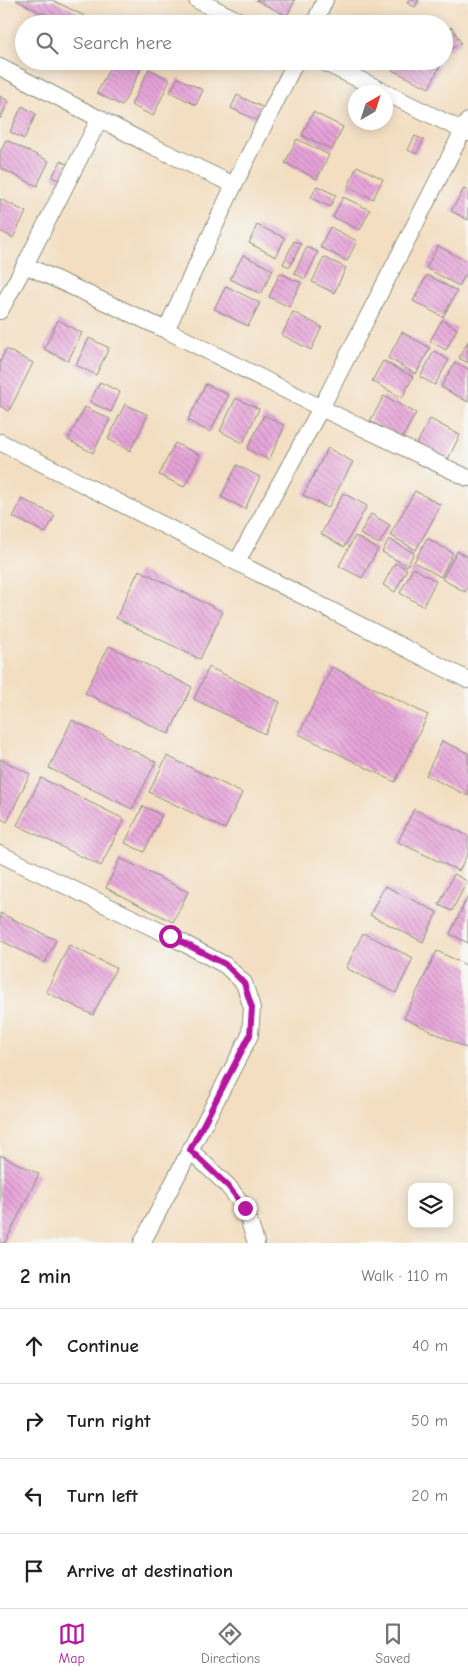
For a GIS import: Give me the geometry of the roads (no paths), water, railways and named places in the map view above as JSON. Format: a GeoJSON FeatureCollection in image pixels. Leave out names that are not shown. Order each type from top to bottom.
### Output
{"type":"FeatureCollection","features":[{"type":"Feature","properties":{"kind":"street"},"geometry":{"type":"LineString","coordinates":[[197,0],[227,15]]}},
{"type":"Feature","properties":{"kind":"street"},"geometry":{"type":"LineString","coordinates":[[318,15],[325,0]]}},
{"type":"Feature","properties":{"kind":"street"},"geometry":{"type":"LineString","coordinates":[[0,67],[144,142],[234,185]]}},
{"type":"Feature","properties":{"kind":"street"},"geometry":{"type":"LineString","coordinates":[[166,330],[234,185],[292,70]]}},
{"type":"Feature","properties":{"kind":"street"},"geometry":{"type":"LineString","coordinates":[[339,70],[369,85]]}},
{"type":"Feature","properties":{"kind":"street"},"geometry":{"type":"LineString","coordinates":[[237,562],[321,408],[466,128],[393,96]]}},
{"type":"Feature","properties":{"kind":"street"},"geometry":{"type":"LineString","coordinates":[[0,311],[100,118]]}},
{"type":"Feature","properties":{"kind":"street"},"geometry":{"type":"LineString","coordinates":[[25,265],[166,330],[321,408],[468,478]]}},
{"type":"Feature","properties":{"kind":"street"},"geometry":{"type":"LineString","coordinates":[[0,442],[468,680]]}},
{"type":"Feature","properties":{"kind":"street"},"geometry":{"type":"LineString","coordinates":[[0,854],[225,964],[244,983],[252,1008],[250,1035],[142,1243]]}},
{"type":"Feature","properties":{"kind":"street"},"geometry":{"type":"LineString","coordinates":[[190,1150],[228,1186],[245,1208],[256,1243]]}}]}
